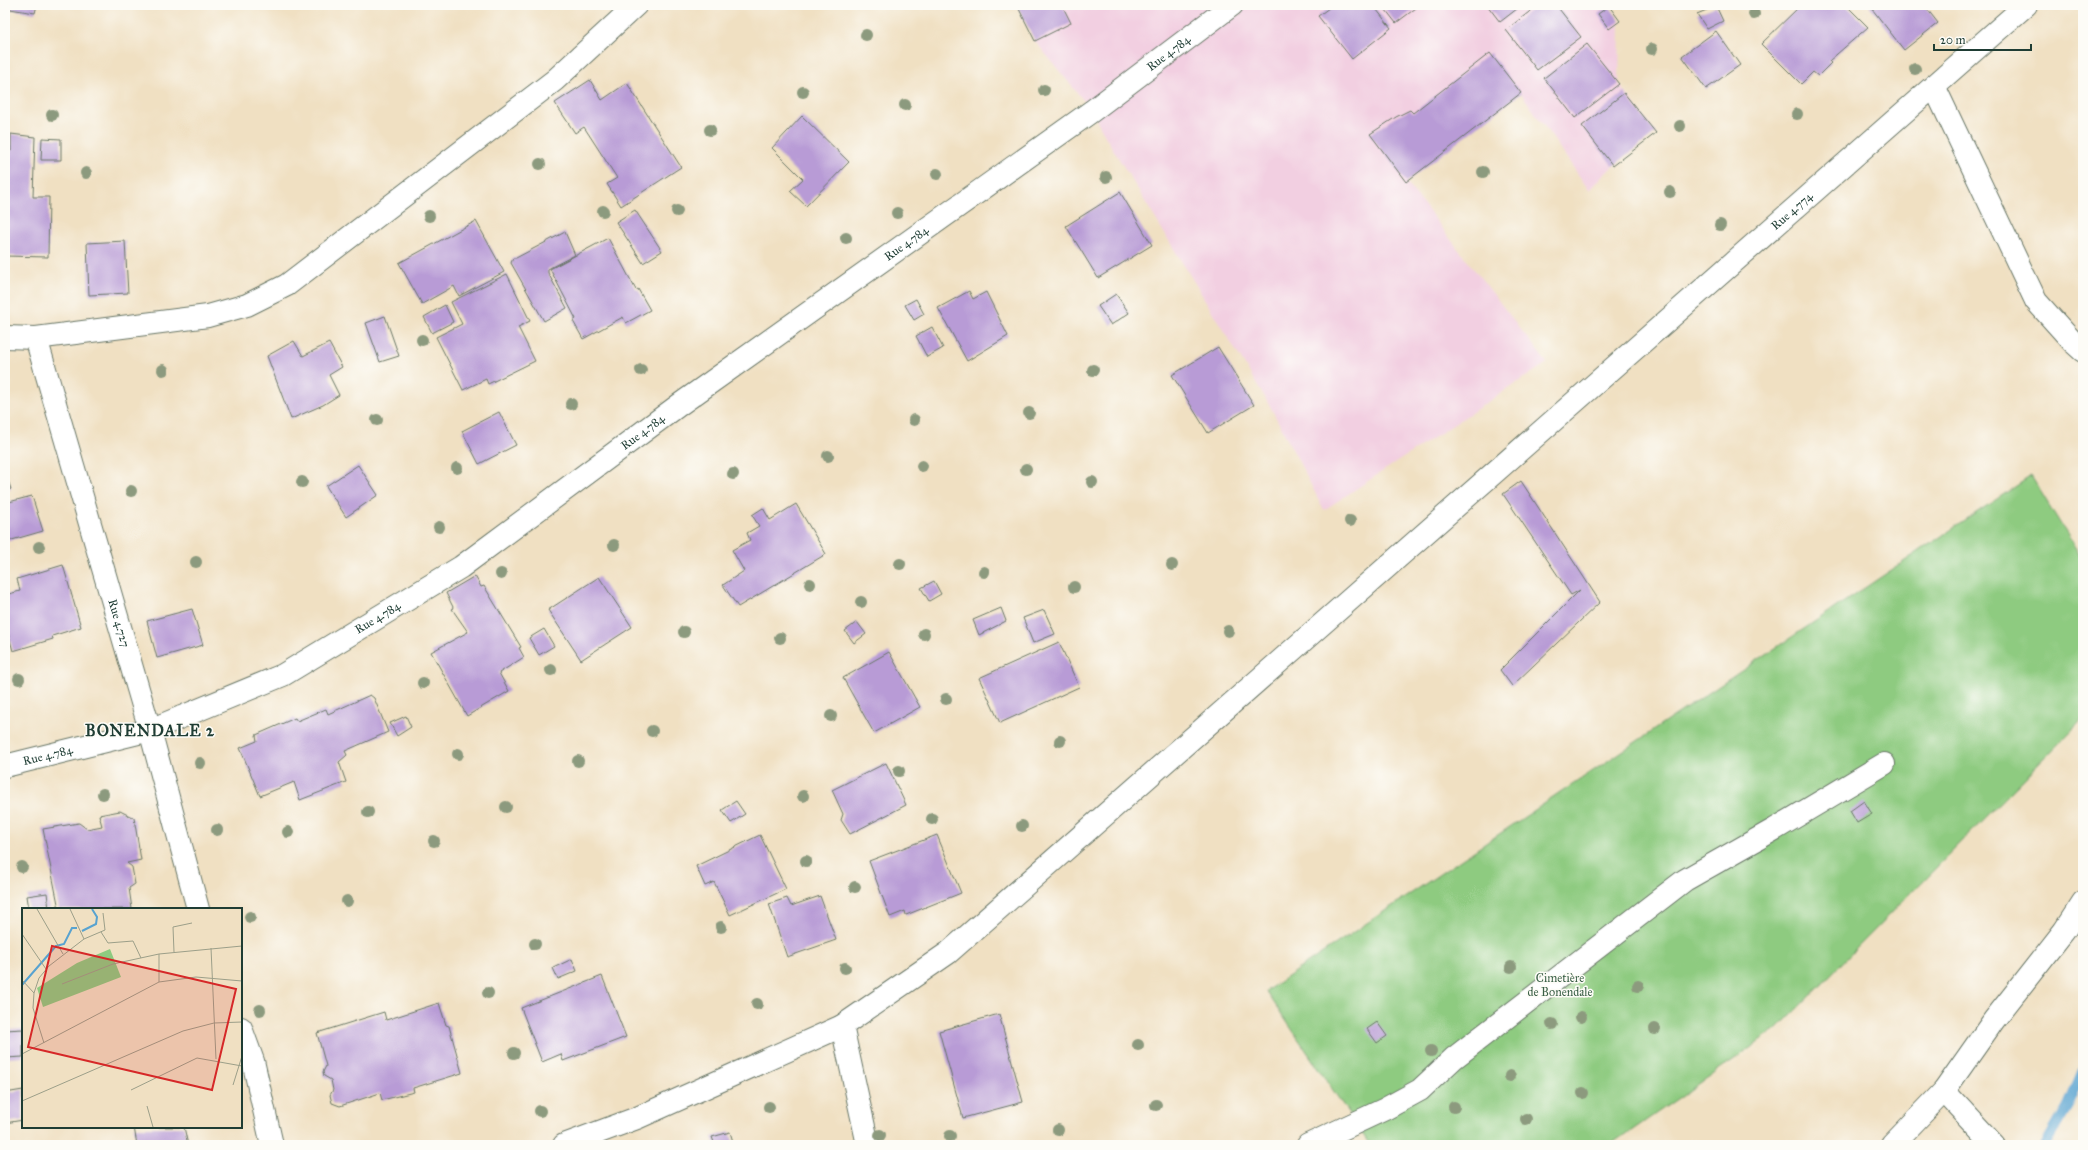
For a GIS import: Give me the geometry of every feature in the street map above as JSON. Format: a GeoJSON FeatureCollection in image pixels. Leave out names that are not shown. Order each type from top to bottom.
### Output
{"type":"FeatureCollection","features":[{"type":"Feature","properties":{"kind":"street"},"geometry":{"type":"LineString","coordinates":[[5,337],[36,338],[208,316],[247,305],[287,286],[555,80],[636,5]]}},
{"type":"Feature","properties":{"kind":"street","name":"Rue 4.784"},"geometry":{"type":"LineString","coordinates":[[5,766],[150,730],[283,675],[461,567],[679,405],[1092,111],[1232,5]]}},
{"type":"Feature","properties":{"kind":"street","name":"Rue 4.774"},"geometry":{"type":"LineString","coordinates":[[564,1145],[637,1118],[842,1026],[948,953],[2026,5]]}},
{"type":"Feature","properties":{"kind":"street"},"geometry":{"type":"LineString","coordinates":[[1934,86],[2036,301],[2083,351]]}},
{"type":"Feature","properties":{"kind":"street","name":"Rue 4.727"},"geometry":{"type":"LineString","coordinates":[[36,338],[150,730],[198,908]]}},
{"type":"Feature","properties":{"kind":"street"},"geometry":{"type":"LineString","coordinates":[[1308,1145],[1385,1109],[1420,1090],[1454,1058],[1684,880],[1775,829],[1884,764]]}},
{"type":"Feature","properties":{"kind":"street"},"geometry":{"type":"LineString","coordinates":[[1892,1145],[1944,1092],[1994,1020],[2064,931],[2083,902]]}},
{"type":"Feature","properties":{"kind":"street"},"geometry":{"type":"LineString","coordinates":[[842,1026],[868,1145]]}},
{"type":"Feature","properties":{"kind":"street"},"geometry":{"type":"LineString","coordinates":[[242,1031],[253,1061],[272,1145]]}},
{"type":"Feature","properties":{"kind":"street"},"geometry":{"type":"LineString","coordinates":[[1944,1092],[1994,1145]]}},
{"type":"Feature","properties":{"kind":"shaded area"},"geometry":{"type":"Polygon","coordinates":[[[1017,5],[1609,6],[1620,21],[1619,84],[1656,133],[1613,166],[1589,190],[1521,93],[1406,182],[1547,363],[1324,510],[1271,408],[1105,136],[1092,111],[1035,41],[1017,5]]]}},
{"type":"Feature","properties":{"kind":"green space","name":"Cimetière de Bonendale"},"geometry":{"type":"Polygon","coordinates":[[[2031,476],[2083,560],[2083,719],[1776,1030],[1611,1145],[1370,1145],[1266,991],[2031,476]]]}},
{"type":"Feature","properties":{"kind":"building"},"geometry":{"type":"Polygon","coordinates":[[[11,5],[37,5],[35,13],[10,9],[11,5]]]}},
{"type":"Feature","properties":{"kind":"building"},"geometry":{"type":"Polygon","coordinates":[[[1017,5],[1062,5],[1071,23],[1035,41],[1017,5]]]}},
{"type":"Feature","properties":{"kind":"building"},"geometry":{"type":"Polygon","coordinates":[[[1333,5],[1373,5],[1391,28],[1352,59],[1318,16],[1333,5]]]}},
{"type":"Feature","properties":{"kind":"building"},"geometry":{"type":"Polygon","coordinates":[[[1382,5],[1420,5],[1396,23],[1382,5]]]}},
{"type":"Feature","properties":{"kind":"building"},"geometry":{"type":"Polygon","coordinates":[[[1487,5],[1522,5],[1500,22],[1487,5]]]}},
{"type":"Feature","properties":{"kind":"building"},"geometry":{"type":"Polygon","coordinates":[[[1538,5],[1556,5],[1581,37],[1537,70],[1506,30],[1538,5]]]}},
{"type":"Feature","properties":{"kind":"building"},"geometry":{"type":"Polygon","coordinates":[[[1801,5],[1846,5],[1868,27],[1829,61],[1831,63],[1818,76],[1813,72],[1801,84],[1761,44],[1801,5]]]}},
{"type":"Feature","properties":{"kind":"building"},"geometry":{"type":"Polygon","coordinates":[[[1869,5],[1924,5],[1938,23],[1904,50],[1869,5]]]}},
{"type":"Feature","properties":{"kind":"building"},"geometry":{"type":"Polygon","coordinates":[[[1609,6],[1620,21],[1609,29],[1598,14],[1609,6]]]}},
{"type":"Feature","properties":{"kind":"building"},"geometry":{"type":"Polygon","coordinates":[[[1716,6],[1723,21],[1707,29],[1697,14],[1716,6]]]}},
{"type":"Feature","properties":{"kind":"building"},"geometry":{"type":"Polygon","coordinates":[[[1716,31],[1740,65],[1706,89],[1682,56],[1716,31]]]}},
{"type":"Feature","properties":{"kind":"building"},"geometry":{"type":"Polygon","coordinates":[[[1587,44],[1619,84],[1575,118],[1544,78],[1587,44]]]}},
{"type":"Feature","properties":{"kind":"building"},"geometry":{"type":"Polygon","coordinates":[[[1490,53],[1521,93],[1406,182],[1370,134],[1396,117],[1410,110],[1413,113],[1490,53]]]}},
{"type":"Feature","properties":{"kind":"building"},"geometry":{"type":"Polygon","coordinates":[[[590,80],[602,100],[627,83],[681,167],[621,206],[607,184],[617,178],[584,127],[575,133],[555,103],[590,80]]]}},
{"type":"Feature","properties":{"kind":"building"},"geometry":{"type":"Polygon","coordinates":[[[1624,93],[1656,133],[1613,166],[1582,126],[1624,93]]]}},
{"type":"Feature","properties":{"kind":"building"},"geometry":{"type":"Polygon","coordinates":[[[802,116],[849,162],[806,206],[790,191],[803,179],[772,148],[802,116]]]}},
{"type":"Feature","properties":{"kind":"building"},"geometry":{"type":"Polygon","coordinates":[[[11,134],[35,137],[33,197],[49,197],[48,257],[5,256],[5,150],[11,151],[11,134]]]}},
{"type":"Feature","properties":{"kind":"building"},"geometry":{"type":"Polygon","coordinates":[[[42,138],[61,139],[61,160],[41,160],[42,138]]]}},
{"type":"Feature","properties":{"kind":"building"},"geometry":{"type":"Polygon","coordinates":[[[1120,192],[1152,245],[1098,278],[1066,226],[1120,192]]]}},
{"type":"Feature","properties":{"kind":"building"},"geometry":{"type":"Polygon","coordinates":[[[635,210],[662,251],[643,263],[616,222],[635,210]]]}},
{"type":"Feature","properties":{"kind":"building"},"geometry":{"type":"Polygon","coordinates":[[[476,221],[504,272],[459,296],[454,286],[422,304],[399,263],[476,221]]]}},
{"type":"Feature","properties":{"kind":"building"},"geometry":{"type":"Polygon","coordinates":[[[565,232],[575,255],[548,269],[548,273],[567,308],[544,321],[511,263],[513,258],[516,258],[565,232]]]}},
{"type":"Feature","properties":{"kind":"building"},"geometry":{"type":"Polygon","coordinates":[[[608,238],[636,290],[638,289],[650,310],[626,323],[623,317],[583,339],[573,321],[576,319],[550,269],[608,238]]]}},
{"type":"Feature","properties":{"kind":"building"},"geometry":{"type":"Polygon","coordinates":[[[125,241],[128,293],[89,295],[87,243],[125,241]]]}},
{"type":"Feature","properties":{"kind":"building"},"geometry":{"type":"Polygon","coordinates":[[[507,274],[530,321],[518,327],[535,361],[488,384],[486,379],[463,390],[436,337],[462,324],[451,302],[507,274]]]}},
{"type":"Feature","properties":{"kind":"building"},"geometry":{"type":"Polygon","coordinates":[[[969,291],[973,299],[986,292],[1008,336],[967,361],[938,308],[969,291]]]}},
{"type":"Feature","properties":{"kind":"building"},"geometry":{"type":"Polygon","coordinates":[[[1116,294],[1129,313],[1111,325],[1098,306],[1116,294]]]}},
{"type":"Feature","properties":{"kind":"building"},"geometry":{"type":"Polygon","coordinates":[[[916,299],[924,314],[914,320],[905,305],[916,299]]]}},
{"type":"Feature","properties":{"kind":"building"},"geometry":{"type":"Polygon","coordinates":[[[445,305],[453,322],[432,333],[424,317],[445,305]]]}},
{"type":"Feature","properties":{"kind":"building"},"geometry":{"type":"Polygon","coordinates":[[[385,316],[399,356],[380,362],[366,323],[385,316]]]}},
{"type":"Feature","properties":{"kind":"building"},"geometry":{"type":"Polygon","coordinates":[[[932,327],[943,348],[927,357],[916,336],[932,327]]]}},
{"type":"Feature","properties":{"kind":"building"},"geometry":{"type":"Polygon","coordinates":[[[294,341],[303,356],[329,343],[342,367],[329,375],[339,395],[323,405],[291,419],[267,356],[294,341]]]}},
{"type":"Feature","properties":{"kind":"building"},"geometry":{"type":"Polygon","coordinates":[[[1218,347],[1254,405],[1208,433],[1172,375],[1218,347]]]}},
{"type":"Feature","properties":{"kind":"building"},"geometry":{"type":"Polygon","coordinates":[[[499,412],[516,445],[479,464],[462,431],[499,412]]]}},
{"type":"Feature","properties":{"kind":"building"},"geometry":{"type":"Polygon","coordinates":[[[358,465],[378,495],[346,517],[326,486],[358,465]]]}},
{"type":"Feature","properties":{"kind":"building"},"geometry":{"type":"Polygon","coordinates":[[[5,472],[11,489],[5,491],[5,472]]]}},
{"type":"Feature","properties":{"kind":"building"},"geometry":{"type":"Polygon","coordinates":[[[1521,481],[1600,602],[1512,686],[1500,670],[1580,590],[1571,595],[1503,494],[1521,481]]]}},
{"type":"Feature","properties":{"kind":"building"},"geometry":{"type":"Polygon","coordinates":[[[32,496],[43,531],[5,542],[5,503],[32,496]]]}},
{"type":"Feature","properties":{"kind":"building"},"geometry":{"type":"Polygon","coordinates":[[[796,504],[826,554],[738,607],[723,585],[744,571],[732,550],[750,540],[747,533],[759,526],[752,515],[763,508],[770,520],[796,504]]]}},
{"type":"Feature","properties":{"kind":"building"},"geometry":{"type":"Polygon","coordinates":[[[63,565],[81,627],[52,636],[53,639],[13,651],[5,622],[5,595],[20,591],[17,579],[63,565]]]}},
{"type":"Feature","properties":{"kind":"building"},"geometry":{"type":"Polygon","coordinates":[[[475,576],[481,587],[484,586],[521,647],[519,648],[524,657],[499,673],[509,691],[467,716],[431,652],[468,632],[452,609],[453,607],[446,593],[475,576]]]}},
{"type":"Feature","properties":{"kind":"building"},"geometry":{"type":"Polygon","coordinates":[[[599,577],[632,627],[581,660],[548,610],[599,577]]]}},
{"type":"Feature","properties":{"kind":"building"},"geometry":{"type":"Polygon","coordinates":[[[934,581],[941,594],[929,601],[921,588],[934,581]]]}},
{"type":"Feature","properties":{"kind":"building"},"geometry":{"type":"Polygon","coordinates":[[[1001,608],[1006,621],[979,635],[973,620],[1001,608]]]}},
{"type":"Feature","properties":{"kind":"building"},"geometry":{"type":"Polygon","coordinates":[[[192,609],[203,645],[157,658],[147,621],[192,609]]]}},
{"type":"Feature","properties":{"kind":"building"},"geometry":{"type":"Polygon","coordinates":[[[1044,610],[1055,634],[1033,643],[1023,618],[1044,610]]]}},
{"type":"Feature","properties":{"kind":"building"},"geometry":{"type":"Polygon","coordinates":[[[857,622],[866,634],[854,643],[845,631],[857,622]]]}},
{"type":"Feature","properties":{"kind":"building"},"geometry":{"type":"Polygon","coordinates":[[[544,629],[554,646],[539,655],[529,638],[544,629]]]}},
{"type":"Feature","properties":{"kind":"building"},"geometry":{"type":"Polygon","coordinates":[[[1059,642],[1079,687],[1000,723],[979,678],[1059,642]]]}},
{"type":"Feature","properties":{"kind":"building"},"geometry":{"type":"Polygon","coordinates":[[[889,652],[920,707],[874,733],[843,678],[889,652]]]}},
{"type":"Feature","properties":{"kind":"building"},"geometry":{"type":"Polygon","coordinates":[[[370,695],[374,698],[388,732],[345,751],[347,755],[339,762],[346,782],[300,800],[294,782],[260,796],[240,748],[257,741],[256,735],[295,718],[297,721],[326,709],[328,714],[370,695]]]}},
{"type":"Feature","properties":{"kind":"building"},"geometry":{"type":"Polygon","coordinates":[[[406,716],[411,727],[397,736],[390,723],[406,716]]]}},
{"type":"Feature","properties":{"kind":"building"},"geometry":{"type":"Polygon","coordinates":[[[886,763],[906,805],[850,834],[841,820],[843,814],[832,790],[886,763]]]}},
{"type":"Feature","properties":{"kind":"building"},"geometry":{"type":"Polygon","coordinates":[[[736,801],[745,814],[731,823],[722,810],[736,801]]]}},
{"type":"Feature","properties":{"kind":"building"},"geometry":{"type":"Polygon","coordinates":[[[1864,801],[1872,814],[1857,823],[1850,811],[1864,801]]]}},
{"type":"Feature","properties":{"kind":"building"},"geometry":{"type":"Polygon","coordinates":[[[120,811],[134,818],[141,860],[127,863],[132,867],[135,884],[129,888],[132,908],[59,908],[43,829],[79,823],[87,829],[102,826],[99,815],[120,811]]]}},
{"type":"Feature","properties":{"kind":"building"},"geometry":{"type":"Polygon","coordinates":[[[760,835],[786,889],[730,915],[714,882],[705,886],[696,866],[760,835]]]}},
{"type":"Feature","properties":{"kind":"building"},"geometry":{"type":"Polygon","coordinates":[[[937,835],[961,893],[906,915],[905,911],[890,917],[869,861],[937,835]]]}},
{"type":"Feature","properties":{"kind":"building"},"geometry":{"type":"Polygon","coordinates":[[[47,893],[49,908],[29,908],[27,896],[47,893]]]}},
{"type":"Feature","properties":{"kind":"building"},"geometry":{"type":"Polygon","coordinates":[[[820,896],[836,940],[787,957],[769,904],[787,898],[791,906],[820,896]]]}},
{"type":"Feature","properties":{"kind":"building"},"geometry":{"type":"Polygon","coordinates":[[[572,959],[577,971],[558,979],[553,968],[572,959]]]}},
{"type":"Feature","properties":{"kind":"building"},"geometry":{"type":"Polygon","coordinates":[[[602,976],[626,1037],[563,1061],[561,1054],[542,1062],[521,1008],[602,976]]]}},
{"type":"Feature","properties":{"kind":"building"},"geometry":{"type":"Polygon","coordinates":[[[439,1003],[446,1025],[449,1026],[462,1073],[413,1088],[414,1092],[382,1100],[380,1093],[340,1106],[332,1103],[330,1095],[333,1090],[331,1080],[324,1076],[323,1072],[326,1066],[317,1033],[384,1012],[386,1020],[439,1003]]]}},
{"type":"Feature","properties":{"kind":"building"},"geometry":{"type":"Polygon","coordinates":[[[999,1014],[1023,1102],[963,1118],[939,1031],[999,1014]]]}},
{"type":"Feature","properties":{"kind":"building"},"geometry":{"type":"Polygon","coordinates":[[[1377,1022],[1387,1036],[1377,1043],[1367,1029],[1377,1022]]]}},
{"type":"Feature","properties":{"kind":"building"},"geometry":{"type":"Polygon","coordinates":[[[22,1029],[22,1057],[5,1058],[5,1030],[22,1029]]]}},
{"type":"Feature","properties":{"kind":"building"},"geometry":{"type":"Polygon","coordinates":[[[22,1090],[22,1120],[5,1123],[5,1093],[22,1090]]]}},
{"type":"Feature","properties":{"kind":"building"},"geometry":{"type":"Polygon","coordinates":[[[134,1128],[184,1128],[188,1145],[137,1145],[134,1128]]]}},
{"type":"Feature","properties":{"kind":"building"},"geometry":{"type":"Polygon","coordinates":[[[730,1132],[734,1145],[715,1145],[712,1137],[730,1132]]]}},
{"type":"Feature","properties":{"kind":"waterway"},"geometry":{"type":"LineString","coordinates":[[2045,1145],[2068,1106],[2083,1071]]}},
{"type":"Feature","properties":{"kind":"district","name":"BONENDALE 2"},"geometry":{"type":"Point","coordinates":[150,730]}}]}
